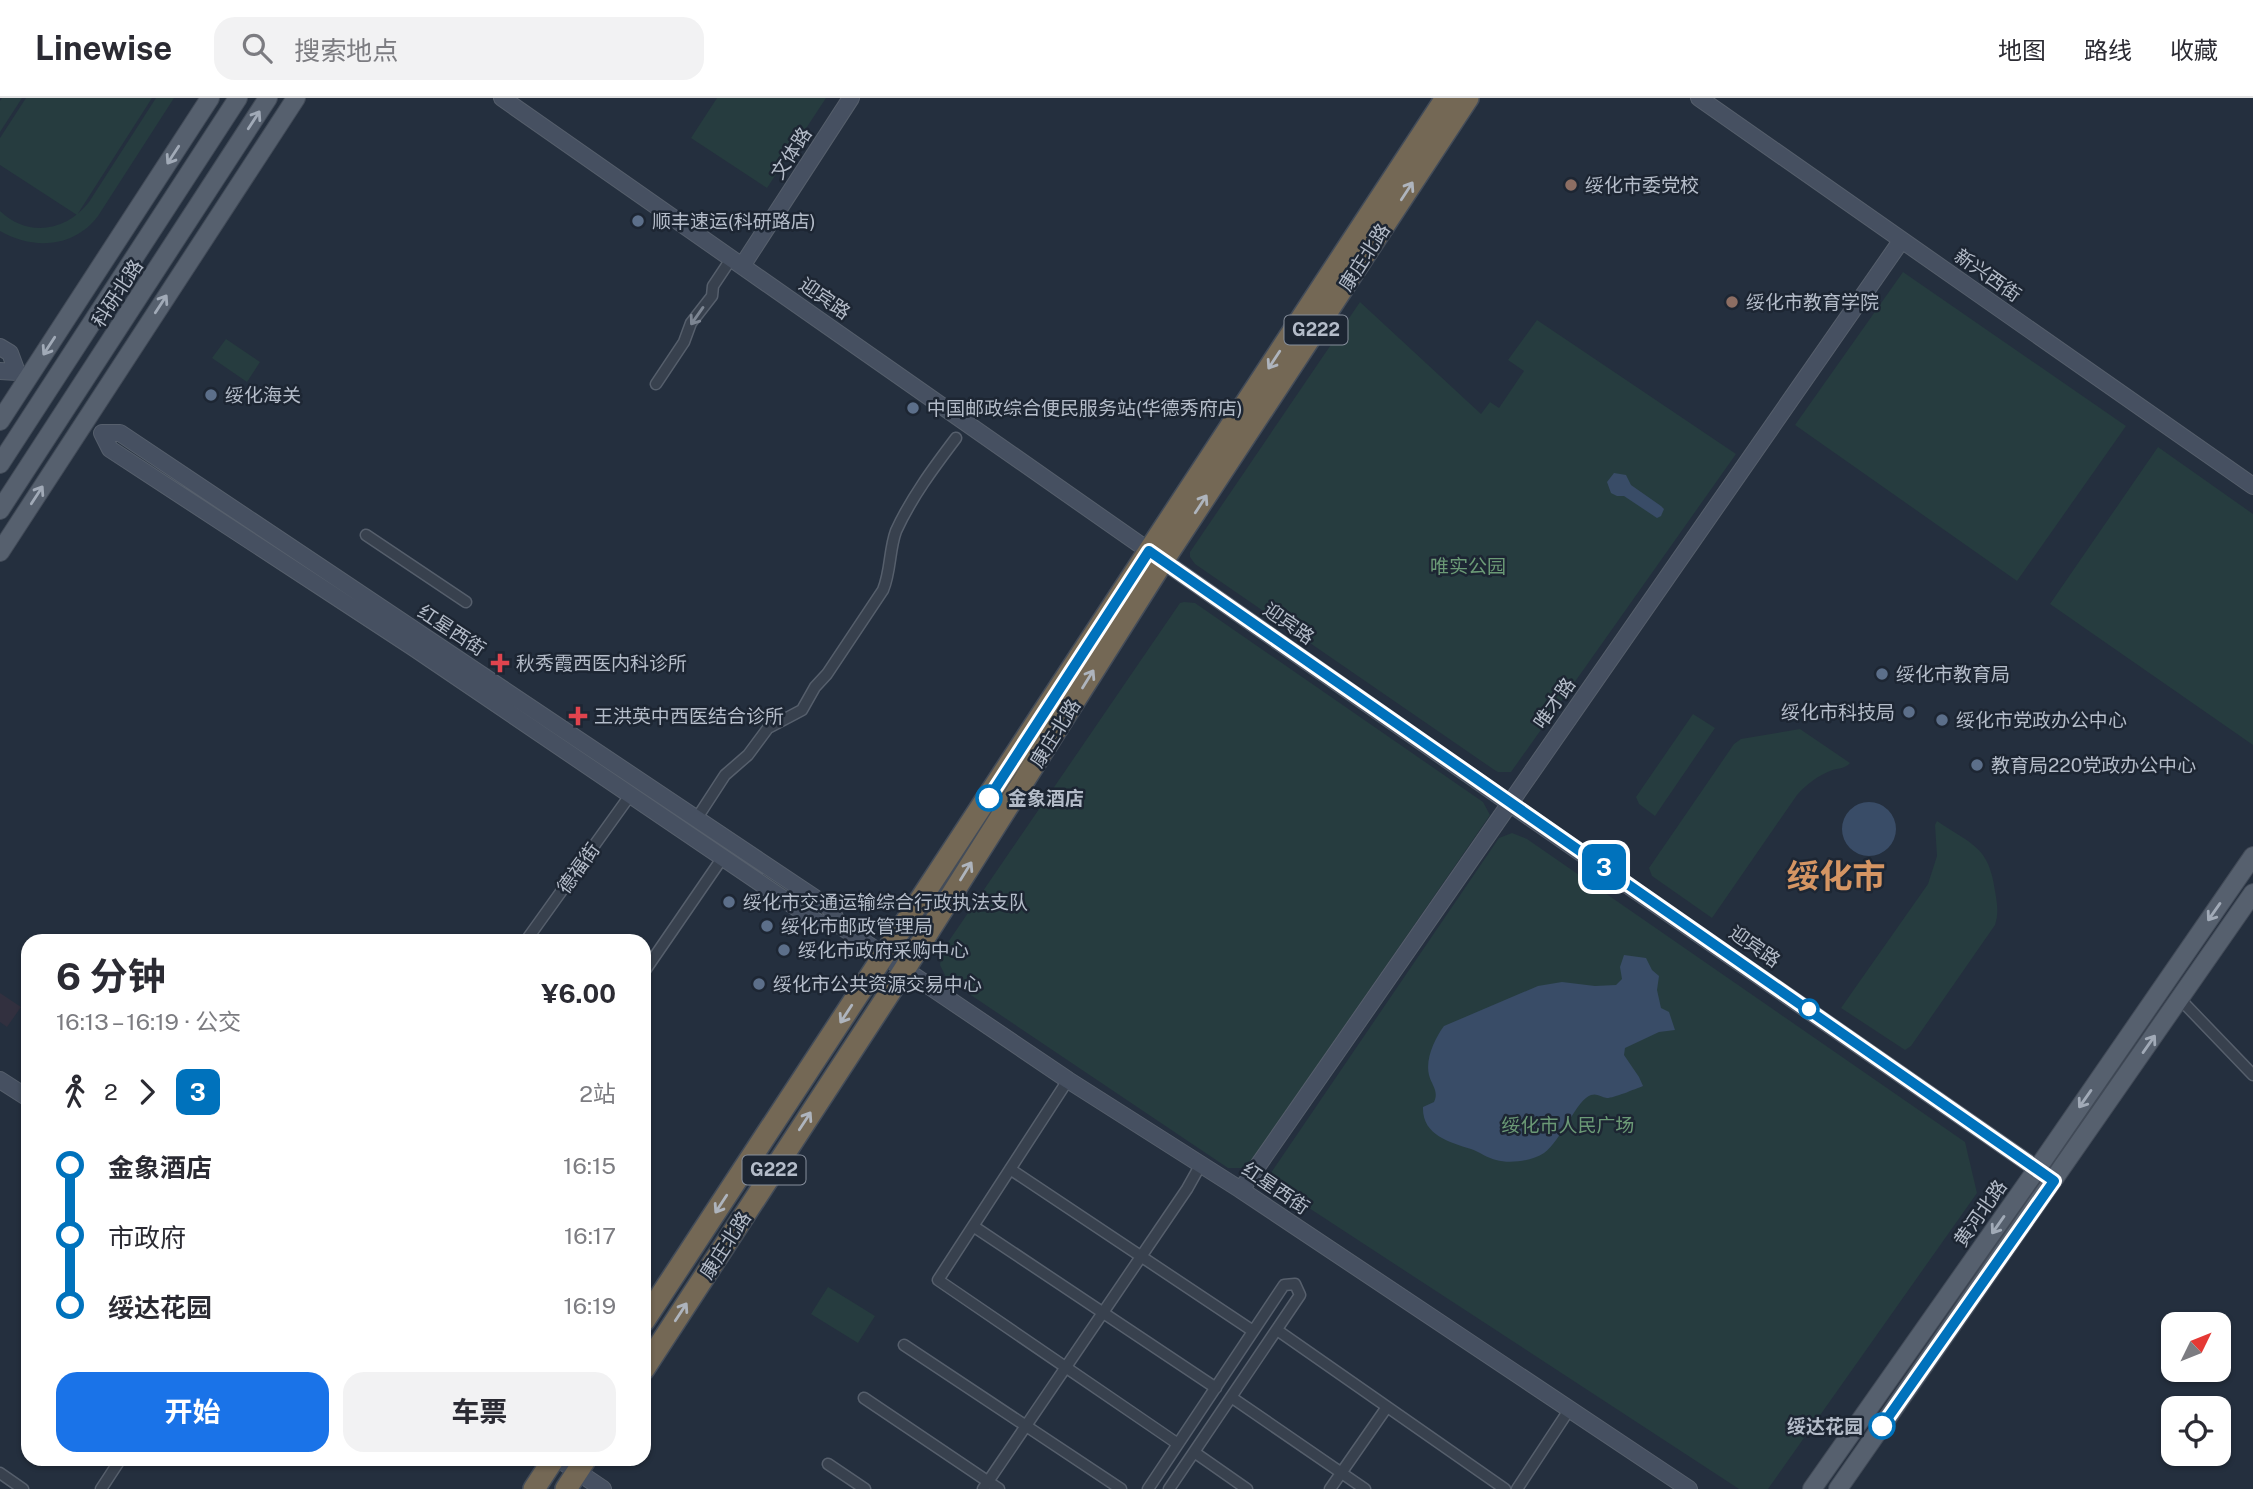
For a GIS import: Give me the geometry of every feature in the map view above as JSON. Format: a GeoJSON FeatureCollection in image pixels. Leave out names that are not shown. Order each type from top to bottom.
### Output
{"type":"FeatureCollection","features":[{"type":"Feature","properties":{"kind":"highway","name":"康庄北路"},"geometry":{"type":"LineString","coordinates":[[651,1358],[904,970],[1156,556],[1446,98]]}},
{"type":"Feature","properties":{"kind":"highway","name":"康庄北路"},"geometry":{"type":"LineString","coordinates":[[651,1310],[884,957],[1468,98]]}},
{"type":"Feature","properties":{"kind":"highway"},"geometry":{"type":"LineString","coordinates":[[534,1489],[549,1466]]}},
{"type":"Feature","properties":{"kind":"main road"},"geometry":{"type":"LineString","coordinates":[[0,421],[22,376],[210,98]]}},
{"type":"Feature","properties":{"kind":"main road","name":"科研北路"},"geometry":{"type":"LineString","coordinates":[[0,464],[238,98]]}},
{"type":"Feature","properties":{"kind":"main road","name":"科研北路"},"geometry":{"type":"LineString","coordinates":[[0,510],[268,98]]}},
{"type":"Feature","properties":{"kind":"main road"},"geometry":{"type":"LineString","coordinates":[[0,552],[296,98]]}},
{"type":"Feature","properties":{"kind":"main road","name":"迎宾路"},"geometry":{"type":"LineString","coordinates":[[502,98],[2054,1181]]}},
{"type":"Feature","properties":{"kind":"main road","name":"文体路"},"geometry":{"type":"LineString","coordinates":[[737,263],[851,98]]}},
{"type":"Feature","properties":{"kind":"main road","name":"新兴西街"},"geometry":{"type":"LineString","coordinates":[[1699,98],[2253,486]]}},
{"type":"Feature","properties":{"kind":"main road","name":"唯才路"},"geometry":{"type":"LineString","coordinates":[[1241,1190],[1901,241]]}},
{"type":"Feature","properties":{"kind":"main road"},"geometry":{"type":"LineString","coordinates":[[0,346],[10,353],[22,376]]}},
{"type":"Feature","properties":{"kind":"main road"},"geometry":{"type":"LineString","coordinates":[[0,371],[22,376],[47,392]]}},
{"type":"Feature","properties":{"kind":"main road","name":"红星西街"},"geometry":{"type":"LineString","coordinates":[[66,409],[102,433],[110,449],[209,515],[640,780],[830,908],[839,925],[884,957],[1068,1080],[1241,1190],[1689,1489]]}},
{"type":"Feature","properties":{"kind":"main road","name":"红星西街"},"geometry":{"type":"LineString","coordinates":[[102,433],[120,433],[219,500],[631,794],[819,923],[839,925]]}},
{"type":"Feature","properties":{"kind":"main road"},"geometry":{"type":"LineString","coordinates":[[209,515],[219,500]]}},
{"type":"Feature","properties":{"kind":"main road"},"geometry":{"type":"LineString","coordinates":[[631,794],[640,780]]}},
{"type":"Feature","properties":{"kind":"main road","name":"黄河北路"},"geometry":{"type":"LineString","coordinates":[[1812,1489],[2253,856]]}},
{"type":"Feature","properties":{"kind":"main road"},"geometry":{"type":"LineString","coordinates":[[1838,1489],[2253,893]]}},
{"type":"Feature","properties":{"kind":"main road"},"geometry":{"type":"LineString","coordinates":[[0,1080],[21,1094]]}},
{"type":"Feature","properties":{"kind":"main road"},"geometry":{"type":"LineString","coordinates":[[572,1470],[603,1489]]}},
{"type":"Feature","properties":{"kind":"street"},"geometry":{"type":"LineString","coordinates":[[656,384],[684,341],[691,323],[712,296],[713,286],[737,263]]}},
{"type":"Feature","properties":{"kind":"street"},"geometry":{"type":"LineString","coordinates":[[697,818],[725,775],[748,755],[768,728],[802,710],[883,590],[889,576],[895,534],[928,476],[956,438]]}},
{"type":"Feature","properties":{"kind":"street"},"geometry":{"type":"LineString","coordinates":[[366,535],[466,602]]}},
{"type":"Feature","properties":{"kind":"street","name":"德福街"},"geometry":{"type":"LineString","coordinates":[[531,934],[631,794]]}},
{"type":"Feature","properties":{"kind":"street"},"geometry":{"type":"LineString","coordinates":[[651,962],[723,857]]}},
{"type":"Feature","properties":{"kind":"street"},"geometry":{"type":"LineString","coordinates":[[2180,999],[2253,1075]]}},
{"type":"Feature","properties":{"kind":"street"},"geometry":{"type":"LineString","coordinates":[[1068,1080],[938,1280],[1178,1444]]}},
{"type":"Feature","properties":{"kind":"street"},"geometry":{"type":"LineString","coordinates":[[986,1485],[1187,1189],[1201,1164]]}},
{"type":"Feature","properties":{"kind":"street"},"geometry":{"type":"LineString","coordinates":[[1010,1169],[1254,1331]]}},
{"type":"Feature","properties":{"kind":"street"},"geometry":{"type":"LineString","coordinates":[[973,1226],[1216,1388]]}},
{"type":"Feature","properties":{"kind":"street"},"geometry":{"type":"LineString","coordinates":[[1148,1489],[1284,1285],[1295,1284],[1300,1295],[1169,1489]]}},
{"type":"Feature","properties":{"kind":"street"},"geometry":{"type":"LineString","coordinates":[[1277,1330],[1506,1489]]}},
{"type":"Feature","properties":{"kind":"street"},"geometry":{"type":"LineString","coordinates":[[904,1345],[1121,1489]]}},
{"type":"Feature","properties":{"kind":"street"},"geometry":{"type":"LineString","coordinates":[[1231,1397],[1365,1489]]}},
{"type":"Feature","properties":{"kind":"street"},"geometry":{"type":"LineString","coordinates":[[864,1398],[986,1485],[999,1489]]}},
{"type":"Feature","properties":{"kind":"street"},"geometry":{"type":"LineString","coordinates":[[1330,1489],[1387,1406]]}},
{"type":"Feature","properties":{"kind":"street"},"geometry":{"type":"LineString","coordinates":[[1517,1489],[1569,1410]]}},
{"type":"Feature","properties":{"kind":"street"},"geometry":{"type":"LineString","coordinates":[[1194,1452],[1247,1489]]}},
{"type":"Feature","properties":{"kind":"street"},"geometry":{"type":"LineString","coordinates":[[828,1464],[865,1489]]}},
{"type":"Feature","properties":{"kind":"street"},"geometry":{"type":"LineString","coordinates":[[101,1489],[116,1466]]}},
{"type":"Feature","properties":{"kind":"street"},"geometry":{"type":"LineString","coordinates":[[0,1473],[23,1489]]}},
{"type":"Feature","properties":{"kind":"shaded area"},"geometry":{"type":"Polygon","coordinates":[[[0,993],[21,1007],[7,1027],[0,1022],[0,993]]]}},
{"type":"Feature","properties":{"kind":"green space"},"geometry":{"type":"Polygon","coordinates":[[[2,98],[22,98],[0,132],[0,101],[2,98]]]}},
{"type":"Feature","properties":{"kind":"green space"},"geometry":{"type":"Polygon","coordinates":[[[26,98],[152,98],[77,215],[0,165],[0,138],[26,98]]]}},
{"type":"Feature","properties":{"kind":"green space"},"geometry":{"type":"Polygon","coordinates":[[[156,98],[174,98],[98,216],[88,227],[77,235],[52,243],[26,241],[0,231],[0,211],[11,220],[35,228],[59,225],[80,212],[156,98]]]}},
{"type":"Feature","properties":{"kind":"green space"},"geometry":{"type":"Polygon","coordinates":[[[717,98],[826,98],[767,188],[691,138],[717,98]]]}},
{"type":"Feature","properties":{"kind":"green space"},"geometry":{"type":"Polygon","coordinates":[[[1903,272],[2126,426],[2017,581],[1795,425],[1903,272]]]}},
{"type":"Feature","properties":{"kind":"green space","name":"唯实公园"},"geometry":{"type":"Polygon","coordinates":[[[1360,302],[1481,414],[1490,402],[1499,408],[1524,371],[1508,360],[1537,320],[1736,454],[1511,772],[1498,772],[1493,769],[1195,564],[1190,557],[1190,552],[1360,302]]]}},
{"type":"Feature","properties":{"kind":"green space"},"geometry":{"type":"Polygon","coordinates":[[[226,339],[260,362],[247,382],[212,358],[226,339]]]}},
{"type":"Feature","properties":{"kind":"green space"},"geometry":{"type":"Polygon","coordinates":[[[2158,447],[2253,514],[2253,745],[2050,604],[2158,447]]]}},
{"type":"Feature","properties":{"kind":"green space"},"geometry":{"type":"Polygon","coordinates":[[[1180,603],[1195,603],[1483,802],[1490,815],[1244,1168],[1228,1168],[947,979],[940,965],[942,951],[1180,603]]]}},
{"type":"Feature","properties":{"kind":"green space"},"geometry":{"type":"Polygon","coordinates":[[[1693,714],[1715,728],[1655,816],[1639,804],[1636,797],[1693,714]]]}},
{"type":"Feature","properties":{"kind":"green space"},"geometry":{"type":"Polygon","coordinates":[[[1800,729],[1850,763],[1816,778],[1797,795],[1712,918],[1652,876],[1649,868],[1734,744],[1741,739],[1800,729]]]}},
{"type":"Feature","properties":{"kind":"green space"},"geometry":{"type":"Polygon","coordinates":[[[1937,821],[1969,842],[1983,855],[1992,876],[1997,916],[1995,925],[1911,1046],[1905,1050],[1841,1008],[1928,884],[1937,856],[1937,821]]]}},
{"type":"Feature","properties":{"kind":"green space","name":"绥化市人民广场"},"geometry":{"type":"Polygon","coordinates":[[[1512,833],[1527,839],[1965,1142],[1977,1193],[1768,1489],[1739,1489],[1266,1180],[1499,838],[1512,833]]]}},
{"type":"Feature","properties":{"kind":"green space"},"geometry":{"type":"Polygon","coordinates":[[[828,1287],[875,1316],[858,1343],[811,1314],[828,1287]]]}},
{"type":"Feature","properties":{"kind":"water"},"geometry":{"type":"Polygon","coordinates":[[[1614,473],[1626,475],[1631,485],[1661,506],[1664,509],[1661,516],[1657,518],[1624,496],[1611,493],[1607,482],[1614,473]]]}},
{"type":"Feature","properties":{"kind":"water"},"geometry":{"type":"Polygon","coordinates":[[[1869,802],[1888,810],[1896,829],[1888,848],[1869,856],[1850,848],[1842,829],[1850,810],[1869,802]]]}},
{"type":"Feature","properties":{"kind":"water"},"geometry":{"type":"Polygon","coordinates":[[[1624,955],[1646,958],[1652,970],[1659,976],[1657,990],[1661,1008],[1669,1012],[1675,1030],[1659,1032],[1625,1048],[1624,1055],[1643,1086],[1610,1098],[1593,1095],[1586,1098],[1550,1147],[1539,1156],[1527,1160],[1508,1162],[1493,1159],[1446,1140],[1432,1131],[1424,1117],[1423,1107],[1434,1102],[1435,1098],[1428,1062],[1434,1043],[1444,1026],[1538,986],[1562,982],[1595,986],[1616,985],[1622,979],[1620,967],[1624,955]]]}},
{"type":"Feature","properties":{"kind":"bus line","name":"3"},"geometry":{"type":"LineString","coordinates":[[989,798],[1149,551],[1906,1076],[2054,1181],[1882,1426]]}},
{"type":"Feature","properties":{"kind":"place","name":"绥化市委党校"},"geometry":{"type":"Point","coordinates":[1571,185]}},
{"type":"Feature","properties":{"kind":"place","name":"顺丰速运(科研路店)"},"geometry":{"type":"Point","coordinates":[638,221]}},
{"type":"Feature","properties":{"kind":"place","name":"绥化市教育学院"},"geometry":{"type":"Point","coordinates":[1732,302]}},
{"type":"Feature","properties":{"kind":"place","name":"绥化海关"},"geometry":{"type":"Point","coordinates":[211,395]}},
{"type":"Feature","properties":{"kind":"place","name":"中国邮政综合便民服务站(华德秀府店)"},"geometry":{"type":"Point","coordinates":[913,408]}},
{"type":"Feature","properties":{"kind":"place","name":"秋秀霞西医内科诊所"},"geometry":{"type":"Point","coordinates":[500,663]}},
{"type":"Feature","properties":{"kind":"place","name":"绥化市教育局"},"geometry":{"type":"Point","coordinates":[1882,674]}},
{"type":"Feature","properties":{"kind":"place","name":"绥化市科技局"},"geometry":{"type":"Point","coordinates":[1909,712]}},
{"type":"Feature","properties":{"kind":"place","name":"王洪英中西医结合诊所"},"geometry":{"type":"Point","coordinates":[578,716]}},
{"type":"Feature","properties":{"kind":"place","name":"绥化市党政办公中心"},"geometry":{"type":"Point","coordinates":[1942,720]}},
{"type":"Feature","properties":{"kind":"place","name":"教育局220党政办公中心"},"geometry":{"type":"Point","coordinates":[1977,765]}},
{"type":"Feature","properties":{"kind":"place","name":"金象酒店"},"geometry":{"type":"Point","coordinates":[989,798]}},
{"type":"Feature","properties":{"kind":"place","name":"绥化市交通运输综合行政执法支队"},"geometry":{"type":"Point","coordinates":[729,902]}},
{"type":"Feature","properties":{"kind":"place","name":"绥化市邮政管理局"},"geometry":{"type":"Point","coordinates":[767,926]}},
{"type":"Feature","properties":{"kind":"place","name":"绥化市政府采购中心"},"geometry":{"type":"Point","coordinates":[784,950]}},
{"type":"Feature","properties":{"kind":"place","name":"绥化市公共资源交易中心"},"geometry":{"type":"Point","coordinates":[759,984]}},
{"type":"Feature","properties":{"kind":"place","name":"绥达花园"},"geometry":{"type":"Point","coordinates":[1882,1426]}},
{"type":"Feature","properties":{"kind":"district","name":"绥化市"},"geometry":{"type":"Point","coordinates":[1836,876]}}]}
